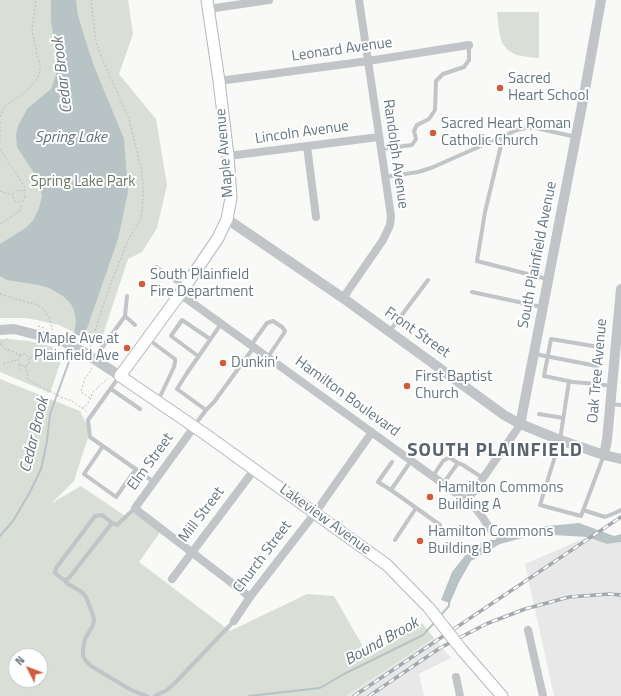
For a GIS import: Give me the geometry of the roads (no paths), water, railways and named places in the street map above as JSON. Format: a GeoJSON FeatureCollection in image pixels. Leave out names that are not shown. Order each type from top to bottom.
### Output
{"type":"FeatureCollection","features":[{"type":"Feature","properties":{"kind":"main road","name":"Maple Avenue"},"geometry":{"type":"LineString","coordinates":[[120,376],[218,238],[227,219],[231,198],[228,156],[219,81],[207,4]]}},
{"type":"Feature","properties":{"kind":"main road","name":"Lakeview Avenue"},"geometry":{"type":"LineString","coordinates":[[120,376],[387,565],[429,608],[462,650],[502,696]]}},
{"type":"Feature","properties":{"kind":"street"},"geometry":{"type":"LineString","coordinates":[[207,4],[268,0]]}},
{"type":"Feature","properties":{"kind":"street","name":"Randolph Avenue"},"geometry":{"type":"LineString","coordinates":[[343,298],[383,240],[390,225],[385,177],[358,0]]}},
{"type":"Feature","properties":{"kind":"street","name":"South Plainfield Avenue"},"geometry":{"type":"LineString","coordinates":[[467,501],[520,425],[601,0]]}},
{"type":"Feature","properties":{"kind":"street","name":"Leonard Avenue"},"geometry":{"type":"LineString","coordinates":[[219,81],[368,61],[469,45]]}},
{"type":"Feature","properties":{"kind":"street","name":"Lincoln Avenue"},"geometry":{"type":"LineString","coordinates":[[228,156],[379,136]]}},
{"type":"Feature","properties":{"kind":"street"},"geometry":{"type":"LineString","coordinates":[[307,146],[316,217]]}},
{"type":"Feature","properties":{"kind":"street","name":"Front Street"},"geometry":{"type":"LineString","coordinates":[[227,219],[343,298],[504,415],[520,425],[604,455],[621,459]]}},
{"type":"Feature","properties":{"kind":"street","name":"Oak Tree Avenue"},"geometry":{"type":"LineString","coordinates":[[604,455],[619,331],[621,289]]}},
{"type":"Feature","properties":{"kind":"street","name":"Hamilton Boulevard"},"geometry":{"type":"LineString","coordinates":[[182,290],[221,323],[252,346],[467,501],[476,509],[490,529]]}},
{"type":"Feature","properties":{"kind":"street"},"geometry":{"type":"LineString","coordinates":[[0,330],[14,329],[66,342],[93,362],[120,376]]}},
{"type":"Feature","properties":{"kind":"street","name":"Elm Street"},"geometry":{"type":"LineString","coordinates":[[194,427],[135,508],[250,597]]}},
{"type":"Feature","properties":{"kind":"street","name":"Church Street"},"geometry":{"type":"LineString","coordinates":[[234,621],[250,597],[315,513],[372,432]]}},
{"type":"Feature","properties":{"kind":"street","name":"Mill Street"},"geometry":{"type":"LineString","coordinates":[[172,579],[254,470]]}},
{"type":"Feature","properties":{"kind":"street"},"geometry":{"type":"LineString","coordinates":[[528,630],[543,696]]}},
{"type":"Feature","properties":{"kind":"street"},"geometry":{"type":"LineString","coordinates":[[456,677],[460,696]]}},
{"type":"Feature","properties":{"kind":"lane"},"geometry":{"type":"LineString","coordinates":[[380,149],[412,145],[416,139],[414,131],[416,125],[429,119],[435,110],[436,81],[443,74],[464,67],[469,60],[469,45]]}},
{"type":"Feature","properties":{"kind":"lane"},"geometry":{"type":"LineString","coordinates":[[385,177],[418,172],[431,168],[526,128],[536,128],[576,137]]}},
{"type":"Feature","properties":{"kind":"lane"},"geometry":{"type":"LineString","coordinates":[[503,137],[485,212],[477,261],[548,280]]}},
{"type":"Feature","properties":{"kind":"lane"},"geometry":{"type":"LineString","coordinates":[[156,267],[182,290]]}},
{"type":"Feature","properties":{"kind":"lane"},"geometry":{"type":"LineString","coordinates":[[389,332],[428,280]]}},
{"type":"Feature","properties":{"kind":"lane"},"geometry":{"type":"LineString","coordinates":[[472,292],[543,307]]}},
{"type":"Feature","properties":{"kind":"lane"},"geometry":{"type":"LineString","coordinates":[[93,362],[125,316],[127,296]]}},
{"type":"Feature","properties":{"kind":"lane"},"geometry":{"type":"LineString","coordinates":[[125,316],[135,325]]}},
{"type":"Feature","properties":{"kind":"lane"},"geometry":{"type":"LineString","coordinates":[[198,356],[171,336],[182,320],[210,339]]}},
{"type":"Feature","properties":{"kind":"lane"},"geometry":{"type":"LineString","coordinates":[[194,427],[206,410],[214,402],[267,323],[273,321],[285,331],[268,357]]}},
{"type":"Feature","properties":{"kind":"lane"},"geometry":{"type":"LineString","coordinates":[[206,410],[178,389],[186,373],[221,323]]}},
{"type":"Feature","properties":{"kind":"lane"},"geometry":{"type":"LineString","coordinates":[[147,338],[175,359],[174,367],[158,402]]}},
{"type":"Feature","properties":{"kind":"lane"},"geometry":{"type":"LineString","coordinates":[[596,384],[599,347],[551,339],[544,376],[569,381],[612,386]]}},
{"type":"Feature","properties":{"kind":"lane"},"geometry":{"type":"LineString","coordinates":[[534,354],[597,366]]}},
{"type":"Feature","properties":{"kind":"lane"},"geometry":{"type":"LineString","coordinates":[[120,376],[88,420],[90,437],[154,482]]}},
{"type":"Feature","properties":{"kind":"lane"},"geometry":{"type":"LineString","coordinates":[[569,381],[560,440],[540,505],[581,516],[604,455]]}},
{"type":"Feature","properties":{"kind":"lane"},"geometry":{"type":"LineString","coordinates":[[111,388],[140,409]]}},
{"type":"Feature","properties":{"kind":"lane"},"geometry":{"type":"LineString","coordinates":[[610,404],[621,405]]}},
{"type":"Feature","properties":{"kind":"lane"},"geometry":{"type":"LineString","coordinates":[[539,414],[563,418]]}},
{"type":"Feature","properties":{"kind":"lane"},"geometry":{"type":"LineString","coordinates":[[103,446],[84,474],[116,497],[136,469]]}},
{"type":"Feature","properties":{"kind":"lane"},"geometry":{"type":"LineString","coordinates":[[433,476],[443,462],[450,458],[483,479]]}},
{"type":"Feature","properties":{"kind":"lane"},"geometry":{"type":"LineString","coordinates":[[391,490],[411,460]]}},
{"type":"Feature","properties":{"kind":"lane"},"geometry":{"type":"LineString","coordinates":[[392,462],[378,482],[440,525]]}},
{"type":"Feature","properties":{"kind":"lane"},"geometry":{"type":"LineString","coordinates":[[443,484],[458,463]]}},
{"type":"Feature","properties":{"kind":"lane"},"geometry":{"type":"LineString","coordinates":[[135,508],[117,525],[102,515],[95,516],[56,568],[56,573],[68,584],[82,592],[93,615],[94,620],[82,649],[83,656],[86,661],[91,666],[131,690],[147,696]]}},
{"type":"Feature","properties":{"kind":"lane"},"geometry":{"type":"LineString","coordinates":[[395,540],[416,508]]}},
{"type":"Feature","properties":{"kind":"lane"},"geometry":{"type":"LineString","coordinates":[[582,510],[605,517],[621,510]]}},
{"type":"Feature","properties":{"kind":"lane"},"geometry":{"type":"LineString","coordinates":[[64,580],[69,578],[112,523]]}},
{"type":"Feature","properties":{"kind":"lane"},"geometry":{"type":"LineString","coordinates":[[155,696],[167,690],[174,684],[234,621]]}},
{"type":"Feature","properties":{"kind":"water","name":"Spring Lake"},"geometry":{"type":"Polygon","coordinates":[[[51,0],[76,0],[78,16],[94,66],[124,139],[128,192],[118,239],[84,337],[74,334],[76,321],[74,310],[71,304],[63,296],[49,288],[7,280],[0,276],[0,244],[27,227],[34,219],[42,197],[36,176],[17,147],[16,135],[18,126],[27,109],[51,89],[56,75],[57,54],[51,22],[51,0]]]}},
{"type":"Feature","properties":{"kind":"water"},"geometry":{"type":"Polygon","coordinates":[[[579,523],[614,536],[621,534],[621,542],[607,544],[587,537],[537,534],[500,544],[471,561],[459,582],[450,603],[441,600],[452,572],[472,547],[489,540],[495,540],[499,535],[515,529],[579,523]]]}},
{"type":"Feature","properties":{"kind":"waterway","name":"Cedar Brook"},"geometry":{"type":"LineString","coordinates":[[0,536],[13,521],[30,492],[41,469],[47,441],[50,414],[71,356]]}},
{"type":"Feature","properties":{"kind":"waterway","name":"Bound Brook"},"geometry":{"type":"LineString","coordinates":[[439,617],[449,606],[449,601]]}},
{"type":"Feature","properties":{"kind":"waterway","name":"Bound Brook"},"geometry":{"type":"LineString","coordinates":[[249,696],[320,688],[344,674],[423,635],[435,622]]}},
{"type":"Feature","properties":{"kind":"railway"},"geometry":{"type":"LineString","coordinates":[[354,696],[621,517]]}},
{"type":"Feature","properties":{"kind":"railway"},"geometry":{"type":"LineString","coordinates":[[369,696],[440,648],[486,624],[525,609],[569,597],[609,594],[621,595]]}},
{"type":"Feature","properties":{"kind":"place","name":"Sacred Heart School"},"geometry":{"type":"Point","coordinates":[500,88]}},
{"type":"Feature","properties":{"kind":"place","name":"Sacred Heart Roman Catholic Church"},"geometry":{"type":"Point","coordinates":[433,133]}},
{"type":"Feature","properties":{"kind":"place","name":"South Plainfield Fire Department"},"geometry":{"type":"Point","coordinates":[142,284]}},
{"type":"Feature","properties":{"kind":"place","name":"Maple Ave at Plainfield Ave"},"geometry":{"type":"Point","coordinates":[127,348]}},
{"type":"Feature","properties":{"kind":"place","name":"Dunkin'"},"geometry":{"type":"Point","coordinates":[223,363]}},
{"type":"Feature","properties":{"kind":"place","name":"First Baptist Church"},"geometry":{"type":"Point","coordinates":[407,386]}},
{"type":"Feature","properties":{"kind":"place","name":"Hamilton Commons Building A"},"geometry":{"type":"Point","coordinates":[430,497]}},
{"type":"Feature","properties":{"kind":"place","name":"Hamilton Commons Building B"},"geometry":{"type":"Point","coordinates":[420,541]}},
{"type":"Feature","properties":{"kind":"district","name":"SOUTH PLAINFIELD"},"geometry":{"type":"Point","coordinates":[495,451]}},
{"type":"Feature","properties":{"kind":"park label","name":"Spring Lake Park"},"geometry":{"type":"Point","coordinates":[83,182]}}]}
